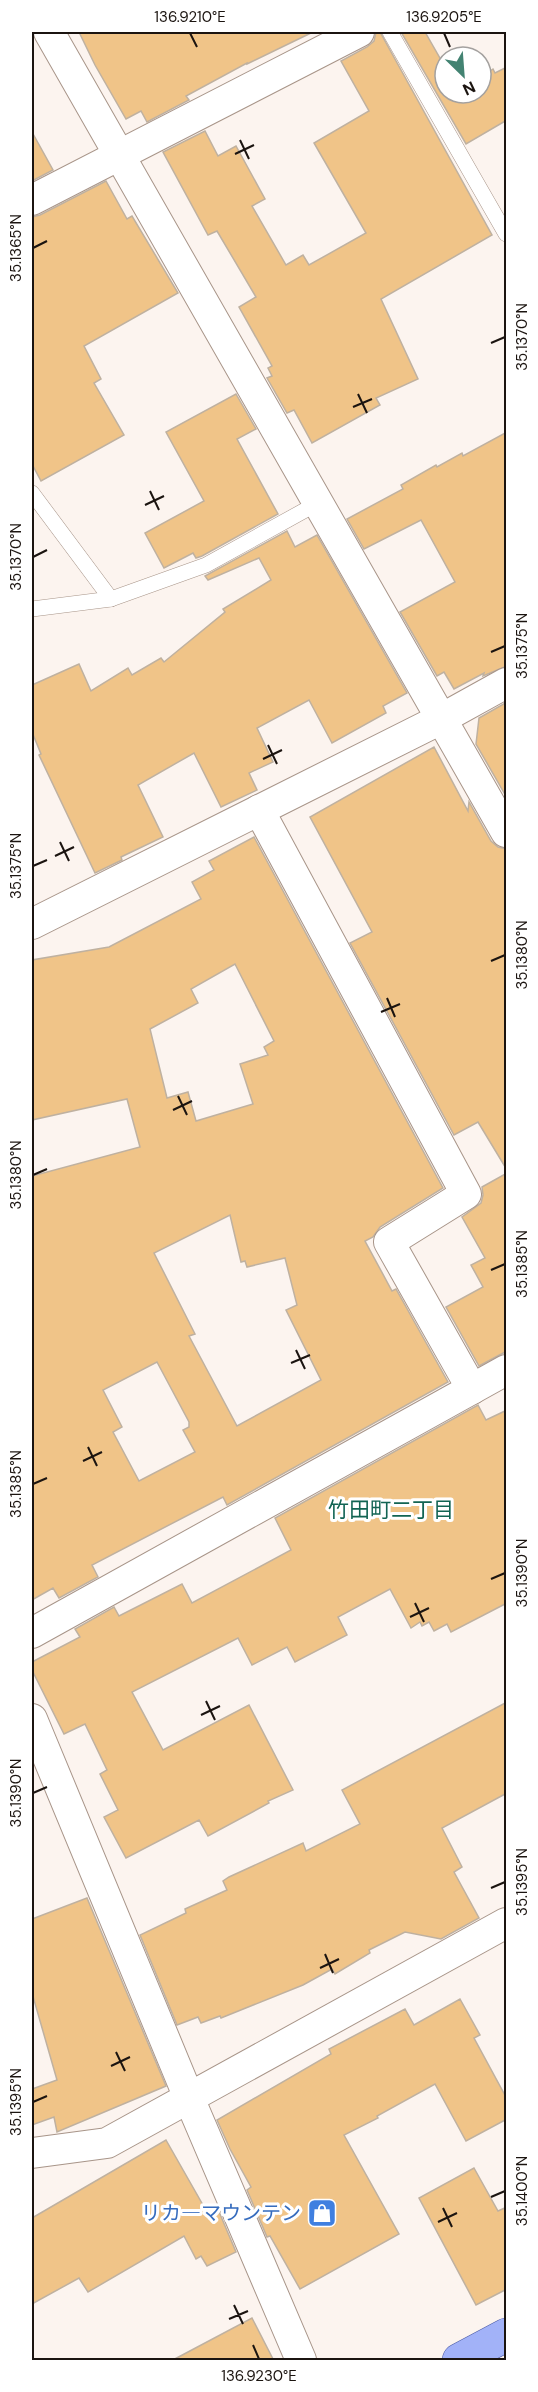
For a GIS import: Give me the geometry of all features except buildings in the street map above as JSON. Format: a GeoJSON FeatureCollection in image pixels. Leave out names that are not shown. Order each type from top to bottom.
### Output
{"type":"FeatureCollection","features":[{"type":"Feature","properties":{"kind":"main road"},"geometry":{"type":"LineString","coordinates":[[459,2361],[507,2335]]}},
{"type":"Feature","properties":{"kind":"street"},"geometry":{"type":"LineString","coordinates":[[48,32],[507,831]]}},
{"type":"Feature","properties":{"kind":"street"},"geometry":{"type":"LineString","coordinates":[[32,200],[359,32]]}},
{"type":"Feature","properties":{"kind":"street"},"geometry":{"type":"LineString","coordinates":[[32,924],[441,719],[507,683]]}},
{"type":"Feature","properties":{"kind":"street"},"geometry":{"type":"LineString","coordinates":[[259,810],[466,1194],[389,1242],[472,1389]]}},
{"type":"Feature","properties":{"kind":"street"},"geometry":{"type":"LineString","coordinates":[[32,1633],[507,1370]]}},
{"type":"Feature","properties":{"kind":"street"},"geometry":{"type":"LineString","coordinates":[[32,1719],[301,2361]]}},
{"type":"Feature","properties":{"kind":"street"},"geometry":{"type":"LineString","coordinates":[[32,2153],[107,2143],[507,1923]]}},
{"type":"Feature","properties":{"kind":"lane"},"geometry":{"type":"LineString","coordinates":[[390,32],[507,234]]}},
{"type":"Feature","properties":{"kind":"lane"},"geometry":{"type":"LineString","coordinates":[[32,493],[111,599]]}},
{"type":"Feature","properties":{"kind":"lane"},"geometry":{"type":"LineString","coordinates":[[32,609],[111,599],[206,565],[318,503]]}},
{"type":"Feature","properties":{"kind":"place","name":"リカ―マウンテン"},"geometry":{"type":"Point","coordinates":[322,2213]}},
{"type":"Feature","properties":{"kind":"district","name":"竹田町二丁目"},"geometry":{"type":"Point","coordinates":[391,1510]}}]}
